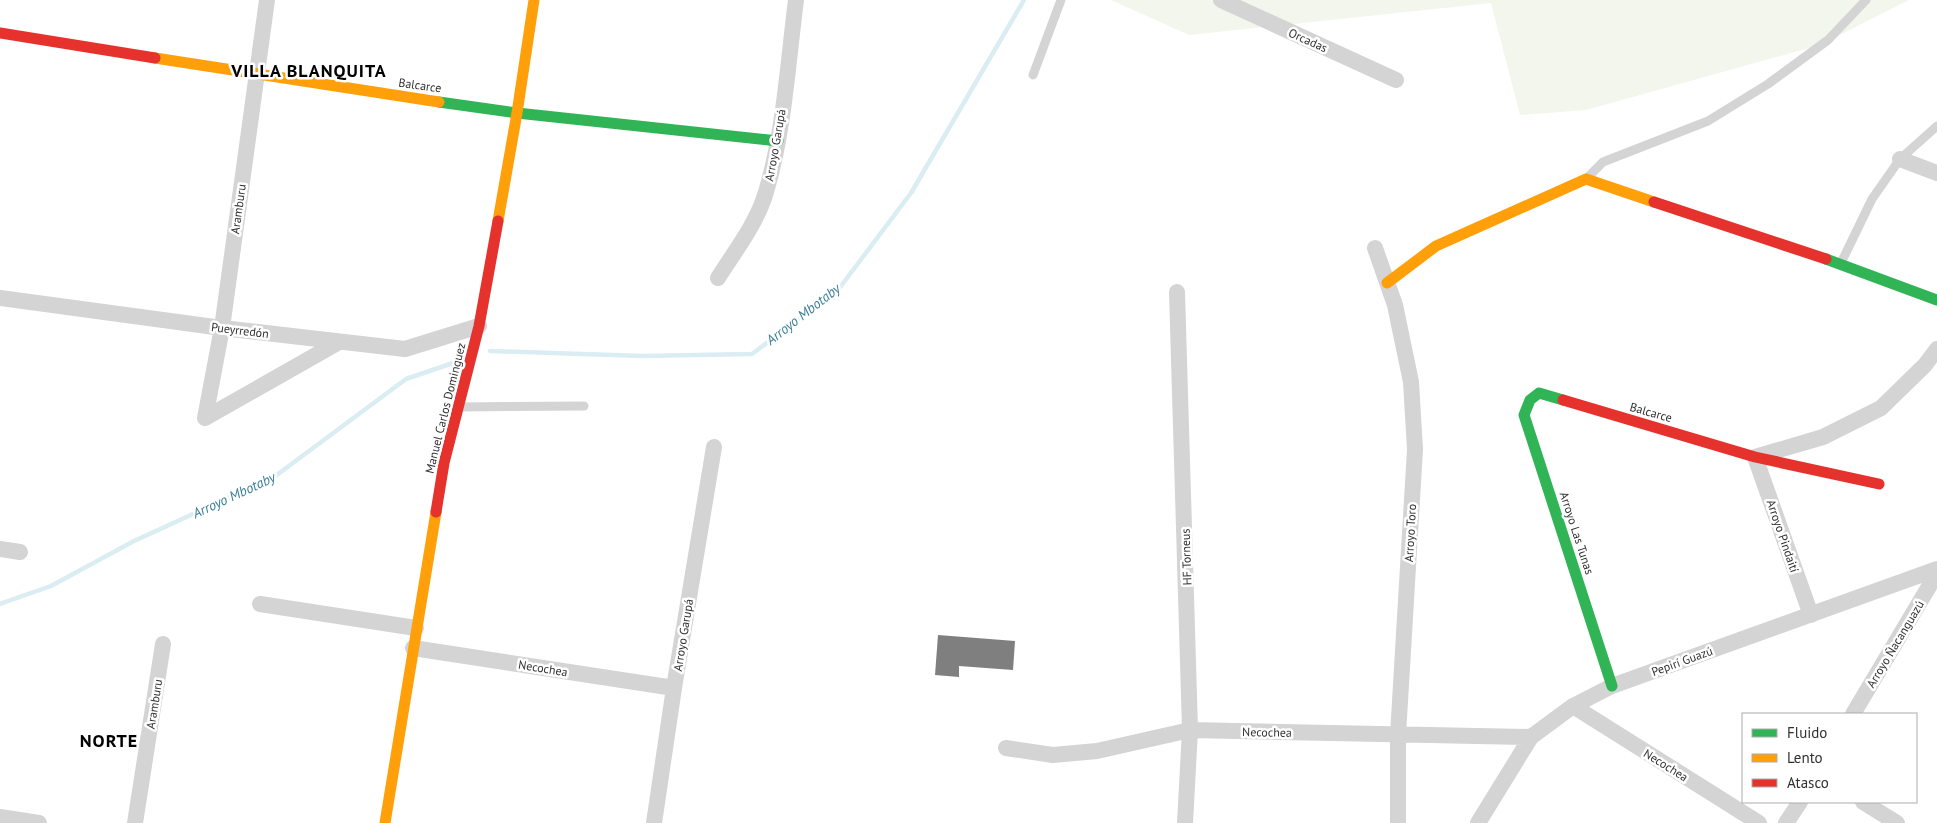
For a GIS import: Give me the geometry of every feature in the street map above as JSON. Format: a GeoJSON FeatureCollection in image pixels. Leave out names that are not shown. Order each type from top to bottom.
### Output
{"type":"FeatureCollection","features":[{"type":"Feature","properties":{"kind":"street","name":"Aramburu"},"geometry":{"type":"LineString","coordinates":[[267,0],[222,328],[205,418],[339,342]]}},
{"type":"Feature","properties":{"kind":"street","name":"Manuel Carlos Dominguez"},"geometry":{"type":"LineString","coordinates":[[385,823],[444,464],[479,326],[517,113],[534,0]]}},
{"type":"Feature","properties":{"kind":"street","name":"Arroyo Garupá"},"geometry":{"type":"LineString","coordinates":[[718,278],[751,226],[766,193],[778,141],[796,0]]}},
{"type":"Feature","properties":{"kind":"street","name":"Orcadas"},"geometry":{"type":"LineString","coordinates":[[1221,0],[1396,80]]}},
{"type":"Feature","properties":{"kind":"street","name":"Balcarce"},"geometry":{"type":"LineString","coordinates":[[0,33],[256,75],[517,113],[778,141]]}},
{"type":"Feature","properties":{"kind":"street"},"geometry":{"type":"LineString","coordinates":[[1900,159],[1937,172]]}},
{"type":"Feature","properties":{"kind":"street"},"geometry":{"type":"LineString","coordinates":[[1387,283],[1436,246],[1586,178],[1840,264],[1937,300]]}},
{"type":"Feature","properties":{"kind":"street","name":"Arroyo Toro"},"geometry":{"type":"LineString","coordinates":[[1375,248],[1395,305],[1411,382],[1415,449],[1398,735],[1398,823]]}},
{"type":"Feature","properties":{"kind":"street","name":"HF Torneus"},"geometry":{"type":"LineString","coordinates":[[1177,292],[1190,730],[1185,823]]}},
{"type":"Feature","properties":{"kind":"street","name":"Pueyrredón"},"geometry":{"type":"LineString","coordinates":[[0,298],[222,328],[405,349],[479,326]]}},
{"type":"Feature","properties":{"kind":"street"},"geometry":{"type":"LineString","coordinates":[[1755,457],[1823,437],[1881,408],[1925,365],[1937,349]]}},
{"type":"Feature","properties":{"kind":"street","name":"Balcarce"},"geometry":{"type":"LineString","coordinates":[[1539,394],[1755,457],[1879,484]]}},
{"type":"Feature","properties":{"kind":"street","name":"Arroyo Las Tunas"},"geometry":{"type":"LineString","coordinates":[[1539,394],[1530,400],[1524,415],[1612,686]]}},
{"type":"Feature","properties":{"kind":"street","name":"Arroyo Garupá"},"geometry":{"type":"LineString","coordinates":[[654,823],[674,688],[714,447]]}},
{"type":"Feature","properties":{"kind":"street","name":"Arroyo Pindaití"},"geometry":{"type":"LineString","coordinates":[[1755,457],[1810,615]]}},
{"type":"Feature","properties":{"kind":"street"},"geometry":{"type":"LineString","coordinates":[[0,549],[20,552]]}},
{"type":"Feature","properties":{"kind":"street","name":"Pepirí Guazú"},"geometry":{"type":"LineString","coordinates":[[1478,823],[1531,737],[1573,706],[1612,686],[1937,571]]}},
{"type":"Feature","properties":{"kind":"street","name":"Arroyo Ñacanguazú"},"geometry":{"type":"LineString","coordinates":[[1855,713],[1937,571]]}},
{"type":"Feature","properties":{"kind":"street"},"geometry":{"type":"LineString","coordinates":[[260,604],[416,628]]}},
{"type":"Feature","properties":{"kind":"street","name":"Aramburu"},"geometry":{"type":"LineString","coordinates":[[135,823],[164,644]]}},
{"type":"Feature","properties":{"kind":"street","name":"Necochea"},"geometry":{"type":"LineString","coordinates":[[413,648],[674,688]]}},
{"type":"Feature","properties":{"kind":"street","name":"Necochea"},"geometry":{"type":"LineString","coordinates":[[1573,706],[1759,823]]}},
{"type":"Feature","properties":{"kind":"street","name":"Necochea"},"geometry":{"type":"LineString","coordinates":[[1006,748],[1053,755],[1097,752],[1190,730],[1531,737]]}},
{"type":"Feature","properties":{"kind":"street"},"geometry":{"type":"LineString","coordinates":[[1786,823],[1799,803]]}},
{"type":"Feature","properties":{"kind":"street"},"geometry":{"type":"LineString","coordinates":[[1865,803],[1897,823]]}},
{"type":"Feature","properties":{"kind":"street"},"geometry":{"type":"LineString","coordinates":[[0,817],[39,823]]}},
{"type":"Feature","properties":{"kind":"lane"},"geometry":{"type":"LineString","coordinates":[[1033,75],[1061,0]]}},
{"type":"Feature","properties":{"kind":"lane"},"geometry":{"type":"LineString","coordinates":[[1586,178],[1603,162],[1708,121],[1759,89],[1828,40],[1866,0]]}},
{"type":"Feature","properties":{"kind":"lane"},"geometry":{"type":"LineString","coordinates":[[1840,264],[1872,199],[1900,159],[1937,126]]}},
{"type":"Feature","properties":{"kind":"lane"},"geometry":{"type":"LineString","coordinates":[[458,407],[584,406]]}},
{"type":"Feature","properties":{"kind":"shaded area"},"geometry":{"type":"Polygon","coordinates":[[[1111,0],[1909,0],[1820,45],[1586,110],[1520,115],[1491,3],[1189,35],[1111,0]]]}},
{"type":"Feature","properties":{"kind":"building"},"geometry":{"type":"Polygon","coordinates":[[[938,635],[1015,641],[1013,670],[959,666],[959,677],[935,675],[938,635]]]}},
{"type":"Feature","properties":{"kind":"waterway","name":"Arroyo Mbotaby"},"geometry":{"type":"LineString","coordinates":[[490,351],[642,356],[752,354],[838,290],[911,193],[1024,0]]}},
{"type":"Feature","properties":{"kind":"waterway","name":"Arroyo Mbotaby"},"geometry":{"type":"LineString","coordinates":[[0,604],[51,586],[134,541],[274,477],[406,379],[453,363]]}},
{"type":"Feature","properties":{"kind":"traffic: fast"},"geometry":{"type":"LineString","coordinates":[[439,102],[517,113],[778,141]]}},
{"type":"Feature","properties":{"kind":"traffic: fast"},"geometry":{"type":"LineString","coordinates":[[1826,259],[1937,300]]}},
{"type":"Feature","properties":{"kind":"traffic: fast"},"geometry":{"type":"LineString","coordinates":[[1563,400],[1539,393],[1530,400],[1524,415],[1612,686]]}},
{"type":"Feature","properties":{"kind":"traffic: slow"},"geometry":{"type":"LineString","coordinates":[[498,221],[534,0]]}},
{"type":"Feature","properties":{"kind":"traffic: slow"},"geometry":{"type":"LineString","coordinates":[[155,58],[439,102]]}},
{"type":"Feature","properties":{"kind":"traffic: slow"},"geometry":{"type":"LineString","coordinates":[[1387,283],[1436,246],[1586,179],[1654,202]]}},
{"type":"Feature","properties":{"kind":"traffic: slow"},"geometry":{"type":"LineString","coordinates":[[385,823],[436,512]]}},
{"type":"Feature","properties":{"kind":"traffic: jam"},"geometry":{"type":"LineString","coordinates":[[0,33],[155,58]]}},
{"type":"Feature","properties":{"kind":"traffic: jam"},"geometry":{"type":"LineString","coordinates":[[1654,202],[1826,259]]}},
{"type":"Feature","properties":{"kind":"traffic: jam"},"geometry":{"type":"LineString","coordinates":[[436,512],[444,463],[479,326],[498,221]]}},
{"type":"Feature","properties":{"kind":"traffic: jam"},"geometry":{"type":"LineString","coordinates":[[1563,400],[1755,457],[1879,484]]}},
{"type":"Feature","properties":{"kind":"district","name":"VILLA BLANQUITA"},"geometry":{"type":"Point","coordinates":[309,70]}},
{"type":"Feature","properties":{"kind":"district","name":"NORTE"},"geometry":{"type":"Point","coordinates":[109,740]}}]}
